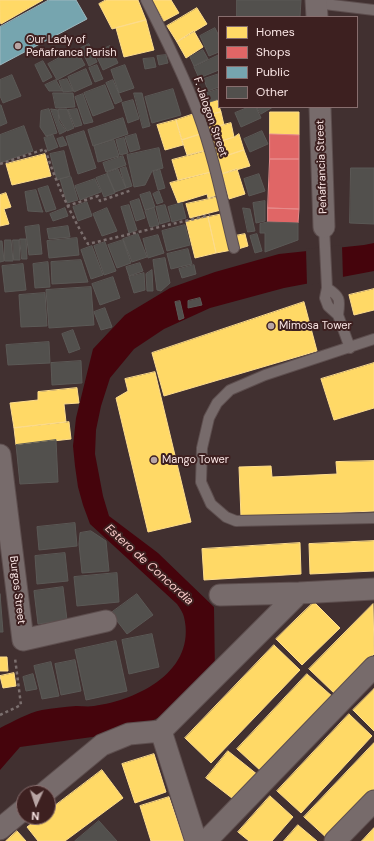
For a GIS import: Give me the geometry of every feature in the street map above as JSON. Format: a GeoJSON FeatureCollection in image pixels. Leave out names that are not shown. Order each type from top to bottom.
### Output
{"type":"FeatureCollection","features":[{"type":"Feature","properties":{"kind":"street","name":"Peñafrancia Street"},"geometry":{"type":"LineString","coordinates":[[320,108],[324,231]]}},
{"type":"Feature","properties":{"kind":"street","name":"Burgos Street"},"geometry":{"type":"LineString","coordinates":[[0,455],[3,504],[23,640],[106,621]]}},
{"type":"Feature","properties":{"kind":"street"},"geometry":{"type":"LineString","coordinates":[[220,595],[374,589]]}},
{"type":"Feature","properties":{"kind":"street"},"geometry":{"type":"LineString","coordinates":[[54,785],[102,745],[129,734],[161,731],[299,593]]}},
{"type":"Feature","properties":{"kind":"street"},"geometry":{"type":"LineString","coordinates":[[206,841],[374,667]]}},
{"type":"Feature","properties":{"kind":"street"},"geometry":{"type":"LineString","coordinates":[[161,731],[196,841]]}},
{"type":"Feature","properties":{"kind":"street"},"geometry":{"type":"LineString","coordinates":[[335,841],[374,801]]}},
{"type":"Feature","properties":{"kind":"street"},"geometry":{"type":"LineString","coordinates":[[0,829],[16,816]]}},
{"type":"Feature","properties":{"kind":"lane","name":"F. Jalogon Street"},"geometry":{"type":"LineString","coordinates":[[146,0],[180,70],[198,114],[213,161],[234,248]]}},
{"type":"Feature","properties":{"kind":"lane"},"geometry":{"type":"LineString","coordinates":[[316,7],[374,10]]}},
{"type":"Feature","properties":{"kind":"lane"},"geometry":{"type":"LineString","coordinates":[[324,231],[327,286],[325,298],[328,306],[338,315],[350,348]]}},
{"type":"Feature","properties":{"kind":"lane"},"geometry":{"type":"LineString","coordinates":[[374,339],[265,375],[230,390],[217,403],[210,418],[202,448],[201,482],[211,504],[226,517],[236,521],[374,518]]}},
{"type":"Feature","properties":{"kind":"path"},"geometry":{"type":"LineString","coordinates":[[0,164],[45,149],[54,176],[67,206],[88,244],[225,211]]}},
{"type":"Feature","properties":{"kind":"path"},"geometry":{"type":"LineString","coordinates":[[67,206],[98,196],[100,201],[132,190]]}},
{"type":"Feature","properties":{"kind":"path"},"geometry":{"type":"LineString","coordinates":[[0,715],[21,705],[15,657],[23,640]]}},
{"type":"Feature","properties":{"kind":"water","name":"Estero de Concordia"},"geometry":{"type":"Polygon","coordinates":[[[374,243],[374,271],[284,288],[210,308],[164,329],[134,349],[110,378],[101,406],[96,430],[95,454],[103,496],[109,516],[158,553],[214,607],[215,675],[183,706],[128,732],[20,747],[0,770],[0,728],[37,711],[111,703],[145,689],[160,680],[173,667],[182,653],[186,636],[184,617],[177,604],[90,524],[83,505],[78,487],[73,446],[76,418],[93,349],[125,315],[170,288],[215,272],[279,254],[374,243]]]}},
{"type":"Feature","properties":{"kind":"pier"},"geometry":{"type":"Polygon","coordinates":[[[342,245],[343,279],[307,285],[306,249],[342,245]]]}},
{"type":"Feature","properties":{"kind":"building: Homes"},"geometry":{"type":"Polygon","coordinates":[[[0,0],[43,0],[1,24],[0,0]]]}},
{"type":"Feature","properties":{"kind":"building: Homes"},"geometry":{"type":"Polygon","coordinates":[[[106,0],[138,0],[146,20],[112,29],[99,4],[106,0]]]}},
{"type":"Feature","properties":{"kind":"building: Homes"},"geometry":{"type":"Polygon","coordinates":[[[152,0],[171,0],[179,13],[164,21],[152,0]]]}},
{"type":"Feature","properties":{"kind":"building: Homes"},"geometry":{"type":"Polygon","coordinates":[[[197,8],[207,24],[177,42],[167,26],[197,8]]]}},
{"type":"Feature","properties":{"kind":"building: Homes"},"geometry":{"type":"Polygon","coordinates":[[[146,20],[154,50],[124,57],[116,28],[146,20]]]}},
{"type":"Feature","properties":{"kind":"building: Homes"},"geometry":{"type":"Polygon","coordinates":[[[194,31],[203,47],[186,58],[177,42],[194,31]]]}},
{"type":"Feature","properties":{"kind":"building: Homes"},"geometry":{"type":"Polygon","coordinates":[[[217,100],[218,108],[220,108],[221,112],[205,116],[202,105],[217,100]]]}},
{"type":"Feature","properties":{"kind":"building: Homes"},"geometry":{"type":"Polygon","coordinates":[[[221,112],[224,125],[208,129],[205,116],[221,112]]]}},
{"type":"Feature","properties":{"kind":"building: Homes"},"geometry":{"type":"Polygon","coordinates":[[[270,112],[299,112],[299,135],[270,134],[270,112]]]}},
{"type":"Feature","properties":{"kind":"building: Homes"},"geometry":{"type":"Polygon","coordinates":[[[194,114],[201,134],[182,140],[176,120],[194,114]]]}},
{"type":"Feature","properties":{"kind":"building: Homes"},"geometry":{"type":"Polygon","coordinates":[[[176,120],[183,145],[165,150],[157,125],[176,120]]]}},
{"type":"Feature","properties":{"kind":"building: Homes"},"geometry":{"type":"Polygon","coordinates":[[[231,123],[234,137],[212,144],[208,129],[231,123]]]}},
{"type":"Feature","properties":{"kind":"building: Homes"},"geometry":{"type":"Polygon","coordinates":[[[201,134],[206,150],[187,155],[182,140],[201,134]]]}},
{"type":"Feature","properties":{"kind":"building: Homes"},"geometry":{"type":"Polygon","coordinates":[[[239,134],[244,150],[217,159],[212,144],[239,134]]]}},
{"type":"Feature","properties":{"kind":"building: Homes"},"geometry":{"type":"Polygon","coordinates":[[[244,150],[250,166],[222,174],[217,159],[244,150]]]}},
{"type":"Feature","properties":{"kind":"building: Homes"},"geometry":{"type":"Polygon","coordinates":[[[206,151],[212,172],[178,180],[172,160],[206,151]]]}},
{"type":"Feature","properties":{"kind":"building: Homes"},"geometry":{"type":"Polygon","coordinates":[[[45,154],[51,176],[12,185],[6,164],[45,154]]]}},
{"type":"Feature","properties":{"kind":"building: Homes"},"geometry":{"type":"Polygon","coordinates":[[[237,169],[245,194],[229,199],[222,174],[237,169]]]}},
{"type":"Feature","properties":{"kind":"building: Homes"},"geometry":{"type":"Polygon","coordinates":[[[212,172],[218,195],[208,198],[207,194],[178,203],[170,183],[212,172]]]}},
{"type":"Feature","properties":{"kind":"building: Homes"},"geometry":{"type":"Polygon","coordinates":[[[6,193],[11,207],[4,209],[9,224],[0,226],[0,195],[6,193]]]}},
{"type":"Feature","properties":{"kind":"building: Homes"},"geometry":{"type":"Polygon","coordinates":[[[218,197],[221,210],[190,218],[186,204],[218,197]]]}},
{"type":"Feature","properties":{"kind":"building: Homes"},"geometry":{"type":"Polygon","coordinates":[[[223,214],[232,250],[216,253],[208,217],[223,214]]]}},
{"type":"Feature","properties":{"kind":"building: Homes"},"geometry":{"type":"Polygon","coordinates":[[[208,217],[216,253],[195,258],[186,222],[208,217]]]}},
{"type":"Feature","properties":{"kind":"building: Homes"},"geometry":{"type":"Polygon","coordinates":[[[245,234],[248,246],[238,249],[235,236],[245,234]]]}},
{"type":"Feature","properties":{"kind":"building: Homes"},"geometry":{"type":"Polygon","coordinates":[[[374,289],[374,310],[354,315],[349,295],[374,289]]]}},
{"type":"Feature","properties":{"kind":"building: Homes","name":"Mimosa Tower"},"geometry":{"type":"Polygon","coordinates":[[[304,302],[317,351],[164,396],[152,353],[304,302]]]}},
{"type":"Feature","properties":{"kind":"building: Homes"},"geometry":{"type":"Polygon","coordinates":[[[374,363],[374,408],[334,420],[321,379],[374,363]]]}},
{"type":"Feature","properties":{"kind":"building: Homes","name":"Mango Tower"},"geometry":{"type":"Polygon","coordinates":[[[155,372],[191,522],[148,532],[116,398],[128,391],[125,379],[155,372]]]}},
{"type":"Feature","properties":{"kind":"building: Homes"},"geometry":{"type":"Polygon","coordinates":[[[77,388],[79,403],[64,404],[66,422],[14,428],[10,403],[38,400],[38,392],[77,388]]]}},
{"type":"Feature","properties":{"kind":"building: Homes"},"geometry":{"type":"Polygon","coordinates":[[[69,422],[71,439],[16,445],[14,428],[69,422]]]}},
{"type":"Feature","properties":{"kind":"building: Homes"},"geometry":{"type":"Polygon","coordinates":[[[374,461],[374,511],[241,517],[239,467],[271,466],[272,477],[337,474],[336,462],[374,461]]]}},
{"type":"Feature","properties":{"kind":"building: Homes"},"geometry":{"type":"Polygon","coordinates":[[[374,541],[374,571],[310,574],[309,544],[374,541]]]}},
{"type":"Feature","properties":{"kind":"building: Homes"},"geometry":{"type":"Polygon","coordinates":[[[300,543],[301,574],[204,580],[202,549],[300,543]]]}},
{"type":"Feature","properties":{"kind":"building: Homes"},"geometry":{"type":"Polygon","coordinates":[[[314,602],[340,628],[302,665],[276,639],[314,602]]]}},
{"type":"Feature","properties":{"kind":"building: Homes"},"geometry":{"type":"Polygon","coordinates":[[[373,604],[374,654],[335,694],[309,669],[373,604]]]}},
{"type":"Feature","properties":{"kind":"building: Homes"},"geometry":{"type":"Polygon","coordinates":[[[274,645],[300,670],[211,763],[185,738],[274,645]]]}},
{"type":"Feature","properties":{"kind":"building: Homes"},"geometry":{"type":"Polygon","coordinates":[[[0,657],[7,657],[8,671],[0,671],[0,657]]]}},
{"type":"Feature","properties":{"kind":"building: Homes"},"geometry":{"type":"Polygon","coordinates":[[[14,673],[16,686],[3,688],[0,676],[14,673]]]}},
{"type":"Feature","properties":{"kind":"building: Homes"},"geometry":{"type":"Polygon","coordinates":[[[307,674],[333,697],[262,772],[237,749],[307,674]]]}},
{"type":"Feature","properties":{"kind":"building: Homes"},"geometry":{"type":"Polygon","coordinates":[[[374,689],[374,731],[353,710],[374,689]]]}},
{"type":"Feature","properties":{"kind":"building: Homes"},"geometry":{"type":"Polygon","coordinates":[[[349,714],[372,736],[301,813],[277,791],[349,714]]]}},
{"type":"Feature","properties":{"kind":"building: Homes"},"geometry":{"type":"Polygon","coordinates":[[[374,743],[374,793],[329,840],[304,817],[374,743]]]}},
{"type":"Feature","properties":{"kind":"building: Homes"},"geometry":{"type":"Polygon","coordinates":[[[228,751],[258,775],[237,802],[206,778],[228,751]]]}},
{"type":"Feature","properties":{"kind":"building: Homes"},"geometry":{"type":"Polygon","coordinates":[[[154,754],[166,792],[135,803],[122,764],[154,754]]]}},
{"type":"Feature","properties":{"kind":"building: Homes"},"geometry":{"type":"Polygon","coordinates":[[[102,770],[123,798],[65,841],[38,841],[27,827],[30,825],[56,825],[56,805],[102,770]]]}},
{"type":"Feature","properties":{"kind":"building: Homes"},"geometry":{"type":"Polygon","coordinates":[[[270,796],[293,817],[272,841],[249,841],[238,832],[270,796]]]}},
{"type":"Feature","properties":{"kind":"building: Homes"},"geometry":{"type":"Polygon","coordinates":[[[169,797],[184,841],[151,841],[140,806],[169,797]]]}},
{"type":"Feature","properties":{"kind":"building: Homes"},"geometry":{"type":"Polygon","coordinates":[[[298,825],[317,841],[284,841],[298,825]]]}},
{"type":"Feature","properties":{"kind":"building: Homes"},"geometry":{"type":"Polygon","coordinates":[[[374,828],[374,841],[362,841],[374,828]]]}},
{"type":"Feature","properties":{"kind":"building: Homes"},"geometry":{"type":"Polygon","coordinates":[[[17,831],[26,841],[6,841],[17,831]]]}},
{"type":"Feature","properties":{"kind":"building: Shops"},"geometry":{"type":"Polygon","coordinates":[[[270,134],[299,135],[299,159],[270,159],[270,134]]]}},
{"type":"Feature","properties":{"kind":"building: Shops"},"geometry":{"type":"Polygon","coordinates":[[[270,159],[299,159],[299,209],[268,208],[270,159]]]}},
{"type":"Feature","properties":{"kind":"building: Shops"},"geometry":{"type":"Polygon","coordinates":[[[268,208],[299,209],[298,223],[268,222],[268,208]]]}},
{"type":"Feature","properties":{"kind":"building: Public","name":"Our Lady of Peñafranca Parish"},"geometry":{"type":"Polygon","coordinates":[[[49,0],[76,0],[87,19],[0,65],[0,27],[49,0]]]}},
{"type":"Feature","properties":{"kind":"building: Other"},"geometry":{"type":"Polygon","coordinates":[[[237,0],[301,0],[300,16],[237,16],[237,0]]]}},
{"type":"Feature","properties":{"kind":"building: Other"},"geometry":{"type":"Polygon","coordinates":[[[215,28],[218,34],[218,52],[209,56],[200,36],[215,28]]]}},
{"type":"Feature","properties":{"kind":"building: Other"},"geometry":{"type":"Polygon","coordinates":[[[89,44],[97,62],[89,66],[81,48],[89,44]]]}},
{"type":"Feature","properties":{"kind":"building: Other"},"geometry":{"type":"Polygon","coordinates":[[[110,46],[118,63],[103,70],[95,53],[110,46]]]}},
{"type":"Feature","properties":{"kind":"building: Other"},"geometry":{"type":"Polygon","coordinates":[[[76,49],[85,65],[57,80],[48,64],[76,49]]]}},
{"type":"Feature","properties":{"kind":"building: Other"},"geometry":{"type":"Polygon","coordinates":[[[203,50],[208,59],[194,66],[190,57],[203,50]]]}},
{"type":"Feature","properties":{"kind":"building: Other"},"geometry":{"type":"Polygon","coordinates":[[[166,55],[168,63],[159,65],[157,56],[166,55]]]}},
{"type":"Feature","properties":{"kind":"building: Other"},"geometry":{"type":"Polygon","coordinates":[[[218,55],[218,70],[199,78],[194,67],[218,55]]]}},
{"type":"Feature","properties":{"kind":"building: Other"},"geometry":{"type":"Polygon","coordinates":[[[154,58],[156,67],[145,69],[143,59],[154,58]]]}},
{"type":"Feature","properties":{"kind":"building: Other"},"geometry":{"type":"Polygon","coordinates":[[[43,61],[52,77],[43,82],[35,65],[43,61]]]}},
{"type":"Feature","properties":{"kind":"building: Other"},"geometry":{"type":"Polygon","coordinates":[[[97,65],[103,79],[95,82],[89,68],[97,65]]]}},
{"type":"Feature","properties":{"kind":"building: Other"},"geometry":{"type":"Polygon","coordinates":[[[125,65],[134,88],[119,93],[111,70],[125,65]]]}},
{"type":"Feature","properties":{"kind":"building: Other"},"geometry":{"type":"Polygon","coordinates":[[[86,69],[92,84],[74,92],[68,77],[86,69]]]}},
{"type":"Feature","properties":{"kind":"building: Other"},"geometry":{"type":"Polygon","coordinates":[[[218,74],[218,87],[208,91],[204,79],[218,74]]]}},
{"type":"Feature","properties":{"kind":"building: Other"},"geometry":{"type":"Polygon","coordinates":[[[12,75],[21,96],[3,103],[0,96],[0,80],[12,75]]]}},
{"type":"Feature","properties":{"kind":"building: Other"},"geometry":{"type":"Polygon","coordinates":[[[67,79],[73,91],[63,92],[59,81],[67,79]]]}},
{"type":"Feature","properties":{"kind":"building: Other"},"geometry":{"type":"Polygon","coordinates":[[[56,80],[62,91],[49,91],[45,85],[56,80]]]}},
{"type":"Feature","properties":{"kind":"building: Other"},"geometry":{"type":"Polygon","coordinates":[[[113,80],[122,101],[115,104],[106,83],[113,80]]]}},
{"type":"Feature","properties":{"kind":"building: Other"},"geometry":{"type":"Polygon","coordinates":[[[105,85],[114,108],[93,116],[84,93],[105,85]]]}},
{"type":"Feature","properties":{"kind":"building: Other"},"geometry":{"type":"Polygon","coordinates":[[[173,89],[181,115],[152,123],[145,97],[173,89]]]}},
{"type":"Feature","properties":{"kind":"building: Other"},"geometry":{"type":"Polygon","coordinates":[[[218,89],[218,99],[209,102],[207,93],[218,89]]]}},
{"type":"Feature","properties":{"kind":"building: Other"},"geometry":{"type":"Polygon","coordinates":[[[53,93],[73,93],[75,107],[56,108],[53,93]]]}},
{"type":"Feature","properties":{"kind":"building: Other"},"geometry":{"type":"Polygon","coordinates":[[[134,93],[142,93],[150,126],[143,128],[134,93]]]}},
{"type":"Feature","properties":{"kind":"building: Other"},"geometry":{"type":"Polygon","coordinates":[[[83,94],[93,122],[84,124],[75,97],[83,94]]]}},
{"type":"Feature","properties":{"kind":"building: Other"},"geometry":{"type":"Polygon","coordinates":[[[133,100],[139,119],[128,123],[122,103],[133,100]]]}},
{"type":"Feature","properties":{"kind":"building: Other"},"geometry":{"type":"Polygon","coordinates":[[[0,105],[7,123],[0,126],[0,105]]]}},
{"type":"Feature","properties":{"kind":"building: Other"},"geometry":{"type":"Polygon","coordinates":[[[247,108],[256,108],[261,118],[241,127],[235,113],[247,108]]]}},
{"type":"Feature","properties":{"kind":"building: Other"},"geometry":{"type":"Polygon","coordinates":[[[258,108],[271,108],[261,114],[258,108]]]}},
{"type":"Feature","properties":{"kind":"building: Other"},"geometry":{"type":"Polygon","coordinates":[[[49,109],[57,133],[46,136],[40,127],[41,111],[49,109]]]}},
{"type":"Feature","properties":{"kind":"building: Other"},"geometry":{"type":"Polygon","coordinates":[[[51,109],[58,110],[59,121],[66,131],[60,134],[51,109]]]}},
{"type":"Feature","properties":{"kind":"building: Other"},"geometry":{"type":"Polygon","coordinates":[[[59,109],[67,109],[74,128],[67,131],[60,120],[59,109]]]}},
{"type":"Feature","properties":{"kind":"building: Other"},"geometry":{"type":"Polygon","coordinates":[[[77,109],[82,125],[75,127],[68,110],[77,109]]]}},
{"type":"Feature","properties":{"kind":"building: Other"},"geometry":{"type":"Polygon","coordinates":[[[123,118],[128,134],[93,146],[88,130],[123,118]]]}},
{"type":"Feature","properties":{"kind":"building: Other"},"geometry":{"type":"Polygon","coordinates":[[[24,126],[33,151],[0,163],[0,135],[24,126]]]}},
{"type":"Feature","properties":{"kind":"building: Other"},"geometry":{"type":"Polygon","coordinates":[[[84,131],[96,168],[78,174],[66,137],[84,131]]]}},
{"type":"Feature","properties":{"kind":"building: Other"},"geometry":{"type":"Polygon","coordinates":[[[262,131],[268,144],[250,152],[244,139],[262,131]]]}},
{"type":"Feature","properties":{"kind":"building: Other"},"geometry":{"type":"Polygon","coordinates":[[[136,134],[140,149],[130,152],[125,137],[136,134]]]}},
{"type":"Feature","properties":{"kind":"building: Other"},"geometry":{"type":"Polygon","coordinates":[[[53,135],[58,147],[48,151],[44,138],[53,135]]]}},
{"type":"Feature","properties":{"kind":"building: Other"},"geometry":{"type":"Polygon","coordinates":[[[63,137],[67,145],[60,147],[57,139],[63,137]]]}},
{"type":"Feature","properties":{"kind":"building: Other"},"geometry":{"type":"Polygon","coordinates":[[[124,138],[128,153],[120,155],[116,140],[124,138]]]}},
{"type":"Feature","properties":{"kind":"building: Other"},"geometry":{"type":"Polygon","coordinates":[[[114,140],[119,156],[98,162],[94,146],[114,140]]]}},
{"type":"Feature","properties":{"kind":"building: Other"},"geometry":{"type":"Polygon","coordinates":[[[159,148],[163,168],[152,171],[145,185],[134,187],[127,155],[159,148]]]}},
{"type":"Feature","properties":{"kind":"building: Other"},"geometry":{"type":"Polygon","coordinates":[[[64,151],[70,176],[57,180],[50,154],[64,151]]]}},
{"type":"Feature","properties":{"kind":"building: Other"},"geometry":{"type":"Polygon","coordinates":[[[123,156],[126,165],[106,172],[103,163],[123,156]]]}},
{"type":"Feature","properties":{"kind":"building: Other"},"geometry":{"type":"Polygon","coordinates":[[[126,167],[132,186],[126,188],[120,169],[126,167]]]}},
{"type":"Feature","properties":{"kind":"building: Other"},"geometry":{"type":"Polygon","coordinates":[[[351,168],[374,168],[374,224],[350,223],[351,168]]]}},
{"type":"Feature","properties":{"kind":"building: Other"},"geometry":{"type":"Polygon","coordinates":[[[118,169],[126,188],[115,192],[107,173],[118,169]]]}},
{"type":"Feature","properties":{"kind":"building: Other"},"geometry":{"type":"Polygon","coordinates":[[[160,170],[165,188],[158,190],[153,172],[160,170]]]}},
{"type":"Feature","properties":{"kind":"building: Other"},"geometry":{"type":"Polygon","coordinates":[[[107,174],[115,193],[104,197],[96,178],[107,174]]]}},
{"type":"Feature","properties":{"kind":"building: Other"},"geometry":{"type":"Polygon","coordinates":[[[259,174],[265,191],[249,196],[244,179],[259,174]]]}},
{"type":"Feature","properties":{"kind":"building: Other"},"geometry":{"type":"Polygon","coordinates":[[[71,177],[78,200],[67,203],[60,179],[71,177]]]}},
{"type":"Feature","properties":{"kind":"building: Other"},"geometry":{"type":"Polygon","coordinates":[[[95,179],[101,192],[80,200],[75,186],[95,179]]]}},
{"type":"Feature","properties":{"kind":"building: Other"},"geometry":{"type":"Polygon","coordinates":[[[48,186],[56,209],[46,212],[38,189],[48,186]]]}},
{"type":"Feature","properties":{"kind":"building: Other"},"geometry":{"type":"Polygon","coordinates":[[[36,190],[43,212],[28,211],[25,192],[36,190]]]}},
{"type":"Feature","properties":{"kind":"building: Other"},"geometry":{"type":"Polygon","coordinates":[[[159,191],[163,202],[157,204],[153,194],[159,191]]]}},
{"type":"Feature","properties":{"kind":"building: Other"},"geometry":{"type":"Polygon","coordinates":[[[150,192],[155,207],[145,210],[140,195],[150,192]]]}},
{"type":"Feature","properties":{"kind":"building: Other"},"geometry":{"type":"Polygon","coordinates":[[[139,199],[145,218],[136,221],[130,202],[139,199]]]}},
{"type":"Feature","properties":{"kind":"building: Other"},"geometry":{"type":"Polygon","coordinates":[[[265,201],[265,221],[256,223],[253,203],[265,201]]]}},
{"type":"Feature","properties":{"kind":"building: Other"},"geometry":{"type":"Polygon","coordinates":[[[87,202],[92,216],[78,221],[73,207],[87,202]]]}},
{"type":"Feature","properties":{"kind":"building: Other"},"geometry":{"type":"Polygon","coordinates":[[[182,203],[186,218],[172,222],[168,207],[182,203]]]}},
{"type":"Feature","properties":{"kind":"building: Other"},"geometry":{"type":"Polygon","coordinates":[[[129,205],[137,230],[129,233],[121,207],[129,205]]]}},
{"type":"Feature","properties":{"kind":"building: Other"},"geometry":{"type":"Polygon","coordinates":[[[165,205],[170,221],[160,224],[156,207],[165,205]]]}},
{"type":"Feature","properties":{"kind":"building: Other"},"geometry":{"type":"Polygon","coordinates":[[[65,208],[68,216],[53,221],[50,214],[65,208]]]}},
{"type":"Feature","properties":{"kind":"building: Other"},"geometry":{"type":"Polygon","coordinates":[[[107,208],[117,231],[102,236],[93,214],[107,208]]]}},
{"type":"Feature","properties":{"kind":"building: Other"},"geometry":{"type":"Polygon","coordinates":[[[154,208],[159,225],[150,227],[145,211],[154,208]]]}},
{"type":"Feature","properties":{"kind":"building: Other"},"geometry":{"type":"Polygon","coordinates":[[[243,208],[250,209],[255,231],[248,232],[243,208]]]}},
{"type":"Feature","properties":{"kind":"building: Other"},"geometry":{"type":"Polygon","coordinates":[[[268,222],[298,223],[298,240],[265,252],[265,233],[260,233],[260,224],[268,222]]]}},
{"type":"Feature","properties":{"kind":"building: Other"},"geometry":{"type":"Polygon","coordinates":[[[39,225],[42,254],[29,255],[25,227],[39,225]]]}},
{"type":"Feature","properties":{"kind":"building: Other"},"geometry":{"type":"Polygon","coordinates":[[[185,225],[190,245],[167,251],[162,231],[185,225]]]}},
{"type":"Feature","properties":{"kind":"building: Other"},"geometry":{"type":"Polygon","coordinates":[[[68,226],[70,237],[49,239],[47,229],[68,226]]]}},
{"type":"Feature","properties":{"kind":"building: Other"},"geometry":{"type":"Polygon","coordinates":[[[138,234],[147,257],[132,262],[123,239],[138,234]]]}},
{"type":"Feature","properties":{"kind":"building: Other"},"geometry":{"type":"Polygon","coordinates":[[[257,234],[262,251],[255,253],[250,236],[257,234]]]}},
{"type":"Feature","properties":{"kind":"building: Other"},"geometry":{"type":"Polygon","coordinates":[[[158,235],[164,253],[148,258],[143,239],[158,235]]]}},
{"type":"Feature","properties":{"kind":"building: Other"},"geometry":{"type":"Polygon","coordinates":[[[77,238],[79,255],[49,258],[47,241],[77,238]]]}},
{"type":"Feature","properties":{"kind":"building: Other"},"geometry":{"type":"Polygon","coordinates":[[[20,239],[26,239],[27,259],[22,259],[20,239]]]}},
{"type":"Feature","properties":{"kind":"building: Other"},"geometry":{"type":"Polygon","coordinates":[[[5,240],[11,240],[13,261],[5,261],[5,240]]]}},
{"type":"Feature","properties":{"kind":"building: Other"},"geometry":{"type":"Polygon","coordinates":[[[13,240],[19,240],[20,260],[14,260],[13,240]]]}},
{"type":"Feature","properties":{"kind":"building: Other"},"geometry":{"type":"Polygon","coordinates":[[[123,240],[131,263],[117,268],[108,245],[123,240]]]}},
{"type":"Feature","properties":{"kind":"building: Other"},"geometry":{"type":"Polygon","coordinates":[[[0,241],[2,241],[4,261],[0,262],[0,241]]]}},
{"type":"Feature","properties":{"kind":"building: Other"},"geometry":{"type":"Polygon","coordinates":[[[105,242],[116,271],[104,275],[94,246],[105,242]]]}},
{"type":"Feature","properties":{"kind":"building: Other"},"geometry":{"type":"Polygon","coordinates":[[[92,246],[103,275],[91,279],[81,250],[92,246]]]}},
{"type":"Feature","properties":{"kind":"building: Other"},"geometry":{"type":"Polygon","coordinates":[[[188,249],[192,264],[171,269],[167,254],[188,249]]]}},
{"type":"Feature","properties":{"kind":"building: Other"},"geometry":{"type":"Polygon","coordinates":[[[165,258],[170,283],[161,291],[157,290],[153,260],[165,258]]]}},
{"type":"Feature","properties":{"kind":"building: Other"},"geometry":{"type":"Polygon","coordinates":[[[81,260],[88,282],[52,284],[51,262],[81,260]]]}},
{"type":"Feature","properties":{"kind":"building: Other"},"geometry":{"type":"Polygon","coordinates":[[[48,262],[50,287],[35,288],[33,264],[48,262]]]}},
{"type":"Feature","properties":{"kind":"building: Other"},"geometry":{"type":"Polygon","coordinates":[[[140,263],[143,271],[129,276],[126,267],[140,263]]]}},
{"type":"Feature","properties":{"kind":"building: Other"},"geometry":{"type":"Polygon","coordinates":[[[23,264],[26,290],[5,292],[2,266],[23,264]]]}},
{"type":"Feature","properties":{"kind":"building: Other"},"geometry":{"type":"Polygon","coordinates":[[[194,265],[196,274],[182,278],[179,269],[194,265]]]}},
{"type":"Feature","properties":{"kind":"building: Other"},"geometry":{"type":"Polygon","coordinates":[[[152,270],[153,291],[147,291],[146,274],[152,270]]]}},
{"type":"Feature","properties":{"kind":"building: Other"},"geometry":{"type":"Polygon","coordinates":[[[144,273],[145,290],[134,293],[129,277],[144,273]]]}},
{"type":"Feature","properties":{"kind":"building: Other"},"geometry":{"type":"Polygon","coordinates":[[[113,277],[120,298],[100,305],[92,284],[113,277]]]}},
{"type":"Feature","properties":{"kind":"building: Other"},"geometry":{"type":"Polygon","coordinates":[[[91,287],[94,325],[49,328],[46,290],[91,287]]]}},
{"type":"Feature","properties":{"kind":"building: Other"},"geometry":{"type":"Polygon","coordinates":[[[45,293],[47,326],[21,327],[19,295],[45,293]]]}},
{"type":"Feature","properties":{"kind":"building: Other"},"geometry":{"type":"Polygon","coordinates":[[[200,298],[202,305],[188,308],[188,301],[200,298]]]}},
{"type":"Feature","properties":{"kind":"building: Other"},"geometry":{"type":"Polygon","coordinates":[[[180,301],[184,318],[179,320],[175,302],[180,301]]]}},
{"type":"Feature","properties":{"kind":"building: Other"},"geometry":{"type":"Polygon","coordinates":[[[105,308],[112,327],[101,330],[94,312],[105,308]]]}},
{"type":"Feature","properties":{"kind":"building: Other"},"geometry":{"type":"Polygon","coordinates":[[[73,330],[80,349],[69,353],[62,334],[73,330]]]}},
{"type":"Feature","properties":{"kind":"building: Other"},"geometry":{"type":"Polygon","coordinates":[[[49,342],[50,363],[8,365],[6,345],[49,342]]]}},
{"type":"Feature","properties":{"kind":"building: Other"},"geometry":{"type":"Polygon","coordinates":[[[81,361],[82,383],[52,385],[51,363],[81,361]]]}},
{"type":"Feature","properties":{"kind":"building: Other"},"geometry":{"type":"Polygon","coordinates":[[[56,440],[58,482],[20,484],[16,445],[56,440]]]}},
{"type":"Feature","properties":{"kind":"building: Other"},"geometry":{"type":"Polygon","coordinates":[[[75,523],[77,546],[39,550],[37,527],[75,523]]]}},
{"type":"Feature","properties":{"kind":"building: Other"},"geometry":{"type":"Polygon","coordinates":[[[91,531],[106,541],[109,571],[82,573],[79,544],[80,533],[91,531]]]}},
{"type":"Feature","properties":{"kind":"building: Other"},"geometry":{"type":"Polygon","coordinates":[[[65,553],[68,581],[37,584],[35,556],[65,553]]]}},
{"type":"Feature","properties":{"kind":"building: Other"},"geometry":{"type":"Polygon","coordinates":[[[117,573],[119,602],[77,606],[74,577],[117,573]]]}},
{"type":"Feature","properties":{"kind":"building: Other"},"geometry":{"type":"Polygon","coordinates":[[[63,587],[67,620],[38,624],[34,591],[63,587]]]}},
{"type":"Feature","properties":{"kind":"building: Other"},"geometry":{"type":"Polygon","coordinates":[[[0,594],[3,632],[0,632],[0,594]]]}},
{"type":"Feature","properties":{"kind":"building: Other"},"geometry":{"type":"Polygon","coordinates":[[[137,594],[153,615],[127,634],[111,613],[137,594]]]}},
{"type":"Feature","properties":{"kind":"building: Other"},"geometry":{"type":"Polygon","coordinates":[[[152,634],[159,667],[129,674],[122,640],[152,634]]]}},
{"type":"Feature","properties":{"kind":"building: Other"},"geometry":{"type":"Polygon","coordinates":[[[116,641],[127,691],[86,700],[75,650],[116,641]]]}},
{"type":"Feature","properties":{"kind":"building: Other"},"geometry":{"type":"Polygon","coordinates":[[[75,660],[81,691],[61,695],[55,664],[75,660]]]}},
{"type":"Feature","properties":{"kind":"building: Other"},"geometry":{"type":"Polygon","coordinates":[[[51,662],[59,696],[42,699],[34,666],[51,662]]]}},
{"type":"Feature","properties":{"kind":"building: Other"},"geometry":{"type":"Polygon","coordinates":[[[33,674],[37,689],[26,691],[23,677],[33,674]]]}},
{"type":"Feature","properties":{"kind":"building: Other"},"geometry":{"type":"Polygon","coordinates":[[[99,821],[117,841],[75,841],[99,821]]]}},
{"type":"Feature","properties":{"kind":"place","name":"Our Lady of Peñafranca Parish"},"geometry":{"type":"Point","coordinates":[18,46]}},
{"type":"Feature","properties":{"kind":"place","name":"Mimosa Tower"},"geometry":{"type":"Point","coordinates":[271,326]}},
{"type":"Feature","properties":{"kind":"place","name":"Mango Tower"},"geometry":{"type":"Point","coordinates":[154,460]}}]}
